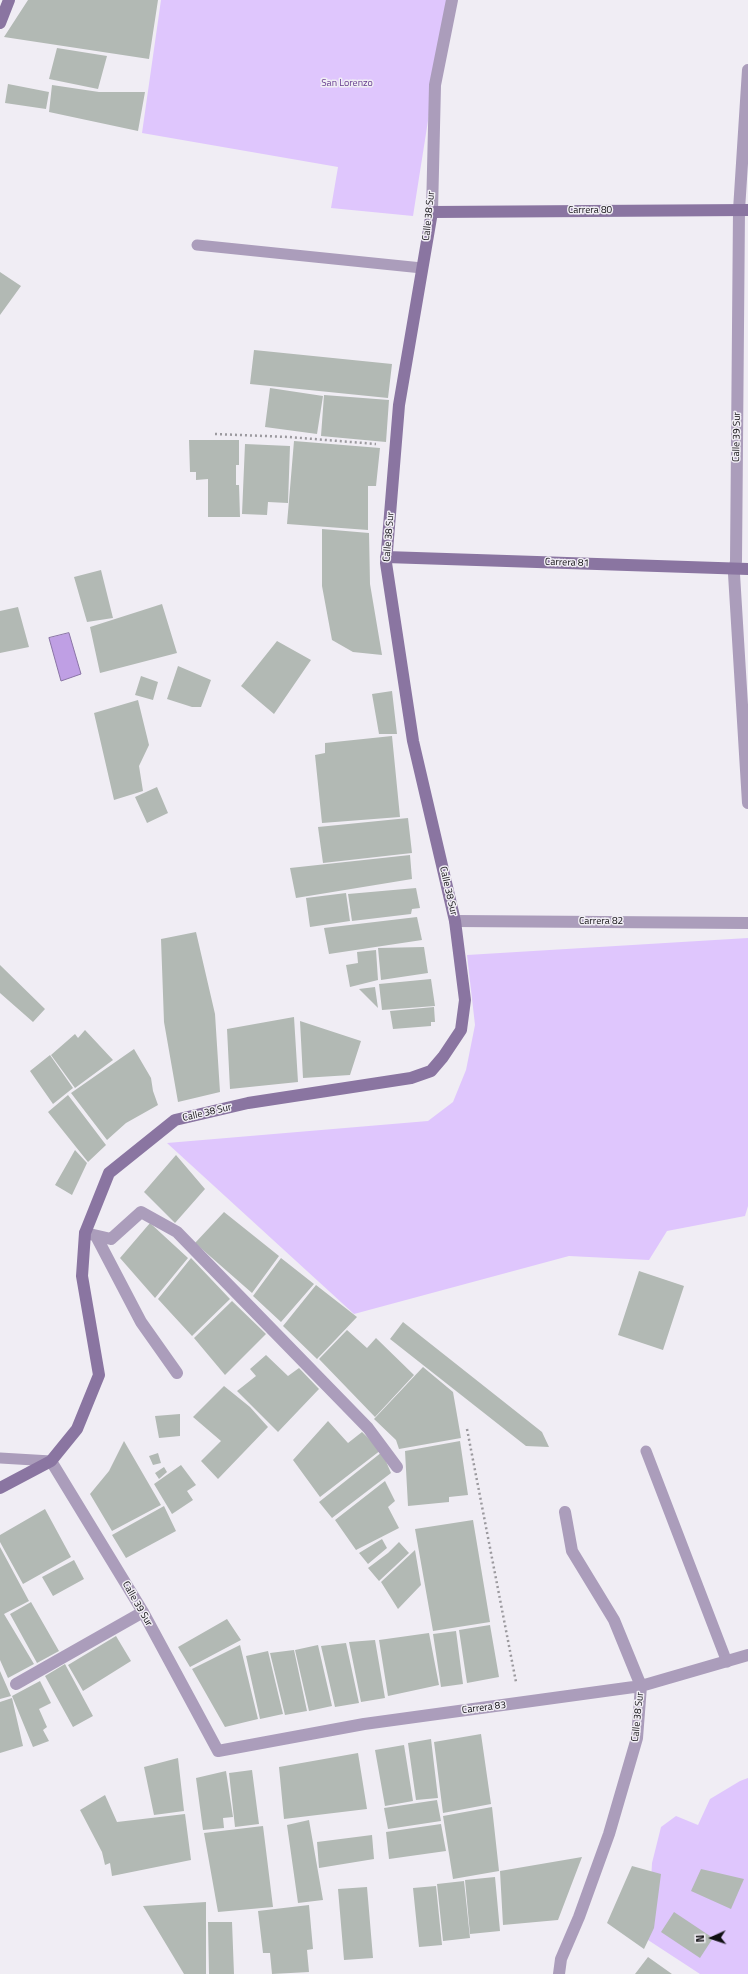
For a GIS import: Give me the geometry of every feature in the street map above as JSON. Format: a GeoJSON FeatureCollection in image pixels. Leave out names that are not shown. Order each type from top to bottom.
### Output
{"type":"FeatureCollection","features":[{"type":"Feature","properties":{"kind":"street"},"geometry":{"type":"LineString","coordinates":[[0,23],[9,0]]}},
{"type":"Feature","properties":{"kind":"street","name":"Calle 38 Sur"},"geometry":{"type":"LineString","coordinates":[[0,1488],[51,1461],[77,1429],[99,1375],[82,1276],[91,1234],[109,1173],[175,1120],[248,1103],[411,1078],[430,1071],[443,1057],[461,1030],[465,1000],[455,921],[413,742],[386,557],[388,551],[399,405],[432,212],[435,85],[452,0]]}},
{"type":"Feature","properties":{"kind":"street","name":"Calle 39 Sur"},"geometry":{"type":"LineString","coordinates":[[748,70],[735,568],[748,803]]}},
{"type":"Feature","properties":{"kind":"street","name":"Carrera 80"},"geometry":{"type":"LineString","coordinates":[[432,212],[744,210]]}},
{"type":"Feature","properties":{"kind":"street","name":"Carrera 81"},"geometry":{"type":"LineString","coordinates":[[386,557],[748,569]]}},
{"type":"Feature","properties":{"kind":"street","name":"Carrera 82"},"geometry":{"type":"LineString","coordinates":[[455,921],[748,923]]}},
{"type":"Feature","properties":{"kind":"street"},"geometry":{"type":"LineString","coordinates":[[91,1234],[111,1239],[141,1212],[177,1232],[368,1428],[397,1467]]}},
{"type":"Feature","properties":{"kind":"street"},"geometry":{"type":"LineString","coordinates":[[91,1234],[141,1322],[177,1373]]}},
{"type":"Feature","properties":{"kind":"street","name":"Calle 39 Sur"},"geometry":{"type":"LineString","coordinates":[[51,1461],[143,1612],[218,1750]]}},
{"type":"Feature","properties":{"kind":"street","name":"Calle 38 Sur"},"geometry":{"type":"LineString","coordinates":[[558,1974],[561,1959],[602,1858],[637,1738],[641,1686],[614,1620],[572,1551],[565,1512]]}},
{"type":"Feature","properties":{"kind":"street"},"geometry":{"type":"LineString","coordinates":[[16,1684],[143,1612]]}},
{"type":"Feature","properties":{"kind":"street","name":"Carrera 83"},"geometry":{"type":"LineString","coordinates":[[218,1750],[364,1724],[520,1704],[641,1686],[748,1655]]}},
{"type":"Feature","properties":{"kind":"lane"},"geometry":{"type":"LineString","coordinates":[[197,245],[422,268]]}},
{"type":"Feature","properties":{"kind":"lane"},"geometry":{"type":"LineString","coordinates":[[646,1451],[727,1662]]}},
{"type":"Feature","properties":{"kind":"lane"},"geometry":{"type":"LineString","coordinates":[[0,1458],[51,1461]]}},
{"type":"Feature","properties":{"kind":"path"},"geometry":{"type":"LineString","coordinates":[[215,434],[310,438],[396,446]]}},
{"type":"Feature","properties":{"kind":"path"},"geometry":{"type":"LineString","coordinates":[[467,1429],[520,1704]]}},
{"type":"Feature","properties":{"kind":"green space","name":"San Lorenzo"},"geometry":{"type":"Polygon","coordinates":[[[161,0],[447,0],[413,216],[331,208],[338,167],[142,133],[161,0]]]}},
{"type":"Feature","properties":{"kind":"green space"},"geometry":{"type":"Polygon","coordinates":[[[748,938],[748,1206],[745,1216],[667,1231],[649,1260],[569,1256],[354,1314],[167,1143],[428,1121],[453,1102],[466,1070],[475,1025],[467,955],[748,938]]]}},
{"type":"Feature","properties":{"kind":"green space"},"geometry":{"type":"Polygon","coordinates":[[[748,1778],[748,1974],[700,1974],[648,1940],[652,1863],[661,1827],[676,1816],[698,1825],[710,1799],[740,1781],[748,1778]]]}},
{"type":"Feature","properties":{"kind":"shaded area"},"geometry":{"type":"Polygon","coordinates":[[[69,633],[81,674],[61,681],[49,638],[69,633]]]}},
{"type":"Feature","properties":{"kind":"building"},"geometry":{"type":"Polygon","coordinates":[[[28,0],[158,0],[149,59],[4,37],[28,0]]]}},
{"type":"Feature","properties":{"kind":"building"},"geometry":{"type":"Polygon","coordinates":[[[57,48],[107,56],[98,89],[49,79],[57,48]]]}},
{"type":"Feature","properties":{"kind":"building"},"geometry":{"type":"Polygon","coordinates":[[[8,84],[49,92],[46,109],[5,103],[8,84]]]}},
{"type":"Feature","properties":{"kind":"building"},"geometry":{"type":"Polygon","coordinates":[[[52,85],[99,92],[145,92],[138,131],[49,112],[52,85]]]}},
{"type":"Feature","properties":{"kind":"building"},"geometry":{"type":"Polygon","coordinates":[[[0,272],[21,286],[0,315],[0,272]]]}},
{"type":"Feature","properties":{"kind":"building"},"geometry":{"type":"Polygon","coordinates":[[[254,350],[392,364],[388,398],[250,384],[254,350]]]}},
{"type":"Feature","properties":{"kind":"building"},"geometry":{"type":"Polygon","coordinates":[[[270,388],[323,396],[317,434],[265,427],[270,388]]]}},
{"type":"Feature","properties":{"kind":"building"},"geometry":{"type":"Polygon","coordinates":[[[324,395],[389,400],[386,442],[321,436],[324,395]]]}},
{"type":"Feature","properties":{"kind":"building"},"geometry":{"type":"Polygon","coordinates":[[[189,440],[239,440],[239,465],[236,465],[236,485],[239,485],[240,517],[208,517],[208,479],[196,480],[196,472],[190,472],[189,440]]]}},
{"type":"Feature","properties":{"kind":"building"},"geometry":{"type":"Polygon","coordinates":[[[294,441],[380,448],[376,486],[368,486],[368,530],[287,524],[294,441]]]}},
{"type":"Feature","properties":{"kind":"building"},"geometry":{"type":"Polygon","coordinates":[[[245,444],[290,446],[288,503],[268,502],[267,515],[242,514],[245,444]]]}},
{"type":"Feature","properties":{"kind":"building"},"geometry":{"type":"Polygon","coordinates":[[[322,529],[369,533],[370,584],[382,655],[353,652],[332,640],[322,586],[322,529]]]}},
{"type":"Feature","properties":{"kind":"building"},"geometry":{"type":"Polygon","coordinates":[[[101,570],[113,618],[87,622],[74,577],[101,570]]]}},
{"type":"Feature","properties":{"kind":"building"},"geometry":{"type":"Polygon","coordinates":[[[162,604],[177,653],[100,673],[90,627],[162,604]]]}},
{"type":"Feature","properties":{"kind":"building"},"geometry":{"type":"Polygon","coordinates":[[[18,607],[29,647],[0,653],[0,611],[18,607]]]}},
{"type":"Feature","properties":{"kind":"building"},"geometry":{"type":"Polygon","coordinates":[[[277,641],[311,660],[274,714],[241,686],[277,641]]]}},
{"type":"Feature","properties":{"kind":"building"},"geometry":{"type":"Polygon","coordinates":[[[178,666],[211,680],[201,707],[192,707],[167,699],[178,666]]]}},
{"type":"Feature","properties":{"kind":"building"},"geometry":{"type":"Polygon","coordinates":[[[141,676],[158,682],[153,700],[135,695],[141,676]]]}},
{"type":"Feature","properties":{"kind":"building"},"geometry":{"type":"Polygon","coordinates":[[[392,691],[397,734],[379,734],[372,694],[392,691]]]}},
{"type":"Feature","properties":{"kind":"building"},"geometry":{"type":"Polygon","coordinates":[[[138,700],[149,745],[139,766],[143,791],[114,800],[94,713],[138,700]]]}},
{"type":"Feature","properties":{"kind":"building"},"geometry":{"type":"Polygon","coordinates":[[[392,736],[400,817],[322,823],[315,755],[325,753],[325,743],[392,736]]]}},
{"type":"Feature","properties":{"kind":"building"},"geometry":{"type":"Polygon","coordinates":[[[157,787],[168,813],[147,823],[135,797],[157,787]]]}},
{"type":"Feature","properties":{"kind":"building"},"geometry":{"type":"Polygon","coordinates":[[[408,818],[412,853],[323,863],[318,827],[408,818]]]}},
{"type":"Feature","properties":{"kind":"building"},"geometry":{"type":"Polygon","coordinates":[[[410,855],[412,879],[296,898],[290,868],[410,855]]]}},
{"type":"Feature","properties":{"kind":"building"},"geometry":{"type":"Polygon","coordinates":[[[416,888],[420,908],[412,909],[411,914],[352,921],[348,894],[416,888]]]}},
{"type":"Feature","properties":{"kind":"building"},"geometry":{"type":"Polygon","coordinates":[[[346,893],[350,921],[310,927],[306,898],[346,893]]]}},
{"type":"Feature","properties":{"kind":"building"},"geometry":{"type":"Polygon","coordinates":[[[417,917],[422,940],[329,954],[324,928],[417,917]]]}},
{"type":"Feature","properties":{"kind":"building"},"geometry":{"type":"Polygon","coordinates":[[[196,932],[215,1014],[220,1092],[178,1102],[164,1022],[161,939],[196,932]]]}},
{"type":"Feature","properties":{"kind":"building"},"geometry":{"type":"Polygon","coordinates":[[[424,947],[428,973],[381,980],[378,948],[424,947]]]}},
{"type":"Feature","properties":{"kind":"building"},"geometry":{"type":"Polygon","coordinates":[[[376,950],[378,980],[350,987],[346,965],[358,963],[357,952],[376,950]]]}},
{"type":"Feature","properties":{"kind":"building"},"geometry":{"type":"Polygon","coordinates":[[[0,965],[45,1009],[33,1022],[0,993],[0,965]]]}},
{"type":"Feature","properties":{"kind":"building"},"geometry":{"type":"Polygon","coordinates":[[[431,979],[435,1006],[382,1010],[379,984],[431,979]]]}},
{"type":"Feature","properties":{"kind":"building"},"geometry":{"type":"Polygon","coordinates":[[[375,987],[378,1008],[359,989],[375,987]]]}},
{"type":"Feature","properties":{"kind":"building"},"geometry":{"type":"Polygon","coordinates":[[[434,1007],[435,1022],[431,1022],[431,1026],[393,1029],[390,1011],[434,1007]]]}},
{"type":"Feature","properties":{"kind":"building"},"geometry":{"type":"Polygon","coordinates":[[[294,1017],[298,1082],[230,1089],[227,1029],[294,1017]]]}},
{"type":"Feature","properties":{"kind":"building"},"geometry":{"type":"Polygon","coordinates":[[[300,1021],[361,1041],[350,1075],[303,1078],[300,1021]]]}},
{"type":"Feature","properties":{"kind":"building"},"geometry":{"type":"Polygon","coordinates":[[[85,1030],[113,1060],[75,1088],[51,1055],[75,1034],[78,1038],[85,1030]]]}},
{"type":"Feature","properties":{"kind":"building"},"geometry":{"type":"Polygon","coordinates":[[[134,1049],[151,1078],[153,1091],[158,1105],[126,1123],[107,1140],[71,1093],[134,1049]]]}},
{"type":"Feature","properties":{"kind":"building"},"geometry":{"type":"Polygon","coordinates":[[[50,1055],[73,1088],[53,1104],[30,1071],[50,1055]]]}},
{"type":"Feature","properties":{"kind":"building"},"geometry":{"type":"Polygon","coordinates":[[[68,1095],[106,1145],[88,1162],[48,1112],[68,1095]]]}},
{"type":"Feature","properties":{"kind":"building"},"geometry":{"type":"Polygon","coordinates":[[[75,1150],[87,1163],[72,1195],[55,1185],[75,1150]]]}},
{"type":"Feature","properties":{"kind":"building"},"geometry":{"type":"Polygon","coordinates":[[[176,1155],[205,1189],[175,1223],[144,1192],[176,1155]]]}},
{"type":"Feature","properties":{"kind":"building"},"geometry":{"type":"Polygon","coordinates":[[[224,1212],[279,1256],[252,1293],[195,1243],[224,1212]]]}},
{"type":"Feature","properties":{"kind":"building"},"geometry":{"type":"Polygon","coordinates":[[[150,1223],[188,1258],[155,1298],[120,1258],[150,1223]]]}},
{"type":"Feature","properties":{"kind":"building"},"geometry":{"type":"Polygon","coordinates":[[[191,1258],[230,1299],[192,1336],[158,1299],[191,1258]]]}},
{"type":"Feature","properties":{"kind":"building"},"geometry":{"type":"Polygon","coordinates":[[[281,1258],[314,1284],[281,1322],[253,1296],[281,1258]]]}},
{"type":"Feature","properties":{"kind":"building"},"geometry":{"type":"Polygon","coordinates":[[[639,1271],[684,1286],[663,1350],[618,1335],[639,1271]]]}},
{"type":"Feature","properties":{"kind":"building"},"geometry":{"type":"Polygon","coordinates":[[[316,1285],[357,1317],[317,1359],[283,1326],[316,1285]]]}},
{"type":"Feature","properties":{"kind":"building"},"geometry":{"type":"Polygon","coordinates":[[[232,1301],[266,1334],[225,1375],[194,1338],[232,1301]]]}},
{"type":"Feature","properties":{"kind":"building"},"geometry":{"type":"Polygon","coordinates":[[[403,1322],[542,1432],[549,1447],[526,1446],[390,1339],[403,1322]]]}},
{"type":"Feature","properties":{"kind":"building"},"geometry":{"type":"Polygon","coordinates":[[[347,1330],[367,1348],[376,1338],[414,1375],[375,1417],[319,1359],[347,1330]]]}},
{"type":"Feature","properties":{"kind":"building"},"geometry":{"type":"Polygon","coordinates":[[[266,1355],[288,1376],[299,1368],[319,1389],[278,1432],[237,1391],[256,1376],[250,1369],[266,1355]]]}},
{"type":"Feature","properties":{"kind":"building"},"geometry":{"type":"Polygon","coordinates":[[[423,1367],[453,1392],[461,1438],[399,1449],[396,1440],[374,1419],[423,1367]]]}},
{"type":"Feature","properties":{"kind":"building"},"geometry":{"type":"Polygon","coordinates":[[[224,1386],[250,1407],[268,1427],[218,1479],[201,1461],[221,1441],[193,1417],[224,1386]]]}},
{"type":"Feature","properties":{"kind":"building"},"geometry":{"type":"Polygon","coordinates":[[[180,1414],[180,1436],[159,1438],[155,1416],[180,1414]]]}},
{"type":"Feature","properties":{"kind":"building"},"geometry":{"type":"Polygon","coordinates":[[[328,1421],[348,1443],[362,1432],[381,1450],[320,1497],[293,1460],[328,1421]]]}},
{"type":"Feature","properties":{"kind":"building"},"geometry":{"type":"Polygon","coordinates":[[[124,1441],[161,1505],[112,1531],[90,1494],[109,1471],[124,1441]]]}},
{"type":"Feature","properties":{"kind":"building"},"geometry":{"type":"Polygon","coordinates":[[[460,1441],[468,1495],[449,1497],[449,1502],[408,1506],[405,1451],[460,1441]]]}},
{"type":"Feature","properties":{"kind":"building"},"geometry":{"type":"Polygon","coordinates":[[[382,1452],[391,1473],[332,1518],[319,1502],[382,1452]]]}},
{"type":"Feature","properties":{"kind":"building"},"geometry":{"type":"Polygon","coordinates":[[[158,1453],[161,1463],[153,1465],[149,1456],[158,1453]]]}},
{"type":"Feature","properties":{"kind":"building"},"geometry":{"type":"Polygon","coordinates":[[[181,1465],[196,1485],[187,1491],[193,1500],[172,1514],[154,1484],[181,1465]]]}},
{"type":"Feature","properties":{"kind":"building"},"geometry":{"type":"Polygon","coordinates":[[[164,1467],[167,1472],[159,1479],[155,1473],[164,1467]]]}},
{"type":"Feature","properties":{"kind":"building"},"geometry":{"type":"Polygon","coordinates":[[[385,1481],[395,1501],[388,1507],[399,1528],[356,1550],[335,1520],[385,1481]]]}},
{"type":"Feature","properties":{"kind":"building"},"geometry":{"type":"Polygon","coordinates":[[[164,1506],[176,1531],[126,1558],[112,1535],[164,1506]]]}},
{"type":"Feature","properties":{"kind":"building"},"geometry":{"type":"Polygon","coordinates":[[[45,1509],[71,1557],[23,1584],[0,1542],[0,1535],[45,1509]]]}},
{"type":"Feature","properties":{"kind":"building"},"geometry":{"type":"Polygon","coordinates":[[[473,1520],[490,1622],[433,1631],[415,1529],[473,1520]]]}},
{"type":"Feature","properties":{"kind":"building"},"geometry":{"type":"Polygon","coordinates":[[[382,1539],[387,1548],[368,1564],[359,1553],[382,1539]]]}},
{"type":"Feature","properties":{"kind":"building"},"geometry":{"type":"Polygon","coordinates":[[[399,1542],[409,1553],[379,1581],[368,1568],[388,1553],[399,1542]]]}},
{"type":"Feature","properties":{"kind":"building"},"geometry":{"type":"Polygon","coordinates":[[[0,1547],[29,1601],[4,1614],[34,1664],[8,1678],[0,1660],[0,1547]]]}},
{"type":"Feature","properties":{"kind":"building"},"geometry":{"type":"Polygon","coordinates":[[[415,1550],[421,1585],[398,1609],[381,1582],[415,1550]]]}},
{"type":"Feature","properties":{"kind":"building"},"geometry":{"type":"Polygon","coordinates":[[[74,1560],[84,1579],[53,1596],[42,1577],[74,1560]]]}},
{"type":"Feature","properties":{"kind":"building"},"geometry":{"type":"Polygon","coordinates":[[[31,1602],[59,1651],[37,1663],[10,1614],[31,1602]]]}},
{"type":"Feature","properties":{"kind":"building"},"geometry":{"type":"Polygon","coordinates":[[[227,1619],[241,1640],[190,1667],[178,1647],[227,1619]]]}},
{"type":"Feature","properties":{"kind":"building"},"geometry":{"type":"Polygon","coordinates":[[[490,1625],[499,1677],[467,1683],[459,1630],[490,1625]]]}},
{"type":"Feature","properties":{"kind":"building"},"geometry":{"type":"Polygon","coordinates":[[[456,1631],[463,1684],[441,1687],[433,1634],[456,1631]]]}},
{"type":"Feature","properties":{"kind":"building"},"geometry":{"type":"Polygon","coordinates":[[[429,1633],[439,1685],[388,1696],[379,1640],[429,1633]]]}},
{"type":"Feature","properties":{"kind":"building"},"geometry":{"type":"Polygon","coordinates":[[[116,1636],[131,1661],[83,1691],[68,1665],[116,1636]]]}},
{"type":"Feature","properties":{"kind":"building"},"geometry":{"type":"Polygon","coordinates":[[[375,1640],[385,1698],[361,1702],[349,1642],[375,1640]]]}},
{"type":"Feature","properties":{"kind":"building"},"geometry":{"type":"Polygon","coordinates":[[[346,1643],[359,1703],[335,1707],[321,1646],[346,1643]]]}},
{"type":"Feature","properties":{"kind":"building"},"geometry":{"type":"Polygon","coordinates":[[[240,1645],[258,1719],[225,1727],[192,1669],[240,1645]]]}},
{"type":"Feature","properties":{"kind":"building"},"geometry":{"type":"Polygon","coordinates":[[[318,1645],[332,1706],[309,1711],[295,1650],[318,1645]]]}},
{"type":"Feature","properties":{"kind":"building"},"geometry":{"type":"Polygon","coordinates":[[[294,1650],[307,1711],[285,1715],[270,1653],[294,1650]]]}},
{"type":"Feature","properties":{"kind":"building"},"geometry":{"type":"Polygon","coordinates":[[[268,1651],[283,1714],[260,1719],[246,1656],[268,1651]]]}},
{"type":"Feature","properties":{"kind":"building"},"geometry":{"type":"Polygon","coordinates":[[[65,1664],[93,1716],[73,1727],[45,1676],[65,1664]]]}},
{"type":"Feature","properties":{"kind":"building"},"geometry":{"type":"Polygon","coordinates":[[[0,1671],[11,1696],[0,1699],[0,1671]]]}},
{"type":"Feature","properties":{"kind":"building"},"geometry":{"type":"Polygon","coordinates":[[[40,1681],[51,1703],[39,1709],[47,1727],[43,1730],[49,1741],[33,1747],[12,1696],[40,1681]]]}},
{"type":"Feature","properties":{"kind":"building"},"geometry":{"type":"Polygon","coordinates":[[[12,1698],[23,1746],[0,1753],[0,1702],[12,1698]]]}},
{"type":"Feature","properties":{"kind":"building"},"geometry":{"type":"Polygon","coordinates":[[[481,1734],[491,1804],[443,1813],[434,1742],[481,1734]]]}},
{"type":"Feature","properties":{"kind":"building"},"geometry":{"type":"Polygon","coordinates":[[[431,1739],[438,1798],[416,1800],[408,1743],[431,1739]]]}},
{"type":"Feature","properties":{"kind":"building"},"geometry":{"type":"Polygon","coordinates":[[[404,1745],[413,1801],[385,1806],[375,1750],[404,1745]]]}},
{"type":"Feature","properties":{"kind":"building"},"geometry":{"type":"Polygon","coordinates":[[[358,1753],[367,1809],[284,1819],[279,1767],[358,1753]]]}},
{"type":"Feature","properties":{"kind":"building"},"geometry":{"type":"Polygon","coordinates":[[[178,1758],[184,1811],[154,1815],[144,1767],[178,1758]]]}},
{"type":"Feature","properties":{"kind":"building"},"geometry":{"type":"Polygon","coordinates":[[[252,1770],[259,1824],[235,1827],[229,1773],[252,1770]]]}},
{"type":"Feature","properties":{"kind":"building"},"geometry":{"type":"Polygon","coordinates":[[[226,1771],[233,1817],[223,1818],[224,1828],[203,1830],[196,1778],[226,1771]]]}},
{"type":"Feature","properties":{"kind":"building"},"geometry":{"type":"Polygon","coordinates":[[[105,1795],[117,1822],[185,1814],[191,1860],[112,1876],[110,1863],[105,1865],[102,1852],[80,1810],[105,1795]]]}},
{"type":"Feature","properties":{"kind":"building"},"geometry":{"type":"Polygon","coordinates":[[[437,1800],[441,1821],[388,1829],[384,1808],[437,1800]]]}},
{"type":"Feature","properties":{"kind":"building"},"geometry":{"type":"Polygon","coordinates":[[[492,1807],[499,1871],[453,1879],[443,1816],[492,1807]]]}},
{"type":"Feature","properties":{"kind":"building"},"geometry":{"type":"Polygon","coordinates":[[[309,1820],[323,1900],[298,1903],[287,1825],[309,1820]]]}},
{"type":"Feature","properties":{"kind":"building"},"geometry":{"type":"Polygon","coordinates":[[[441,1824],[446,1851],[389,1859],[386,1832],[441,1824]]]}},
{"type":"Feature","properties":{"kind":"building"},"geometry":{"type":"Polygon","coordinates":[[[263,1826],[273,1907],[218,1912],[204,1833],[263,1826]]]}},
{"type":"Feature","properties":{"kind":"building"},"geometry":{"type":"Polygon","coordinates":[[[372,1835],[374,1859],[319,1868],[317,1842],[372,1835]]]}},
{"type":"Feature","properties":{"kind":"building"},"geometry":{"type":"Polygon","coordinates":[[[582,1857],[558,1920],[503,1925],[500,1871],[582,1857]]]}},
{"type":"Feature","properties":{"kind":"building"},"geometry":{"type":"Polygon","coordinates":[[[632,1866],[661,1874],[654,1928],[644,1949],[607,1923],[632,1866]]]}},
{"type":"Feature","properties":{"kind":"building"},"geometry":{"type":"Polygon","coordinates":[[[701,1869],[744,1879],[731,1909],[691,1891],[701,1869]]]}},
{"type":"Feature","properties":{"kind":"building"},"geometry":{"type":"Polygon","coordinates":[[[495,1877],[500,1931],[470,1934],[465,1880],[495,1877]]]}},
{"type":"Feature","properties":{"kind":"building"},"geometry":{"type":"Polygon","coordinates":[[[464,1881],[470,1938],[443,1941],[437,1884],[464,1881]]]}},
{"type":"Feature","properties":{"kind":"building"},"geometry":{"type":"Polygon","coordinates":[[[436,1886],[442,1945],[419,1947],[413,1888],[436,1886]]]}},
{"type":"Feature","properties":{"kind":"building"},"geometry":{"type":"Polygon","coordinates":[[[367,1887],[373,1958],[344,1960],[338,1889],[367,1887]]]}},
{"type":"Feature","properties":{"kind":"building"},"geometry":{"type":"Polygon","coordinates":[[[206,1902],[206,1974],[184,1974],[143,1906],[206,1902]]]}},
{"type":"Feature","properties":{"kind":"building"},"geometry":{"type":"Polygon","coordinates":[[[309,1905],[313,1949],[307,1950],[309,1972],[272,1974],[270,1953],[263,1953],[258,1911],[309,1905]]]}},
{"type":"Feature","properties":{"kind":"building"},"geometry":{"type":"Polygon","coordinates":[[[674,1912],[713,1938],[700,1958],[661,1932],[674,1912]]]}},
{"type":"Feature","properties":{"kind":"building"},"geometry":{"type":"Polygon","coordinates":[[[208,1922],[232,1922],[234,1974],[209,1974],[208,1922]]]}},
{"type":"Feature","properties":{"kind":"building"},"geometry":{"type":"Polygon","coordinates":[[[648,1957],[672,1974],[635,1974],[648,1957]]]}}]}
